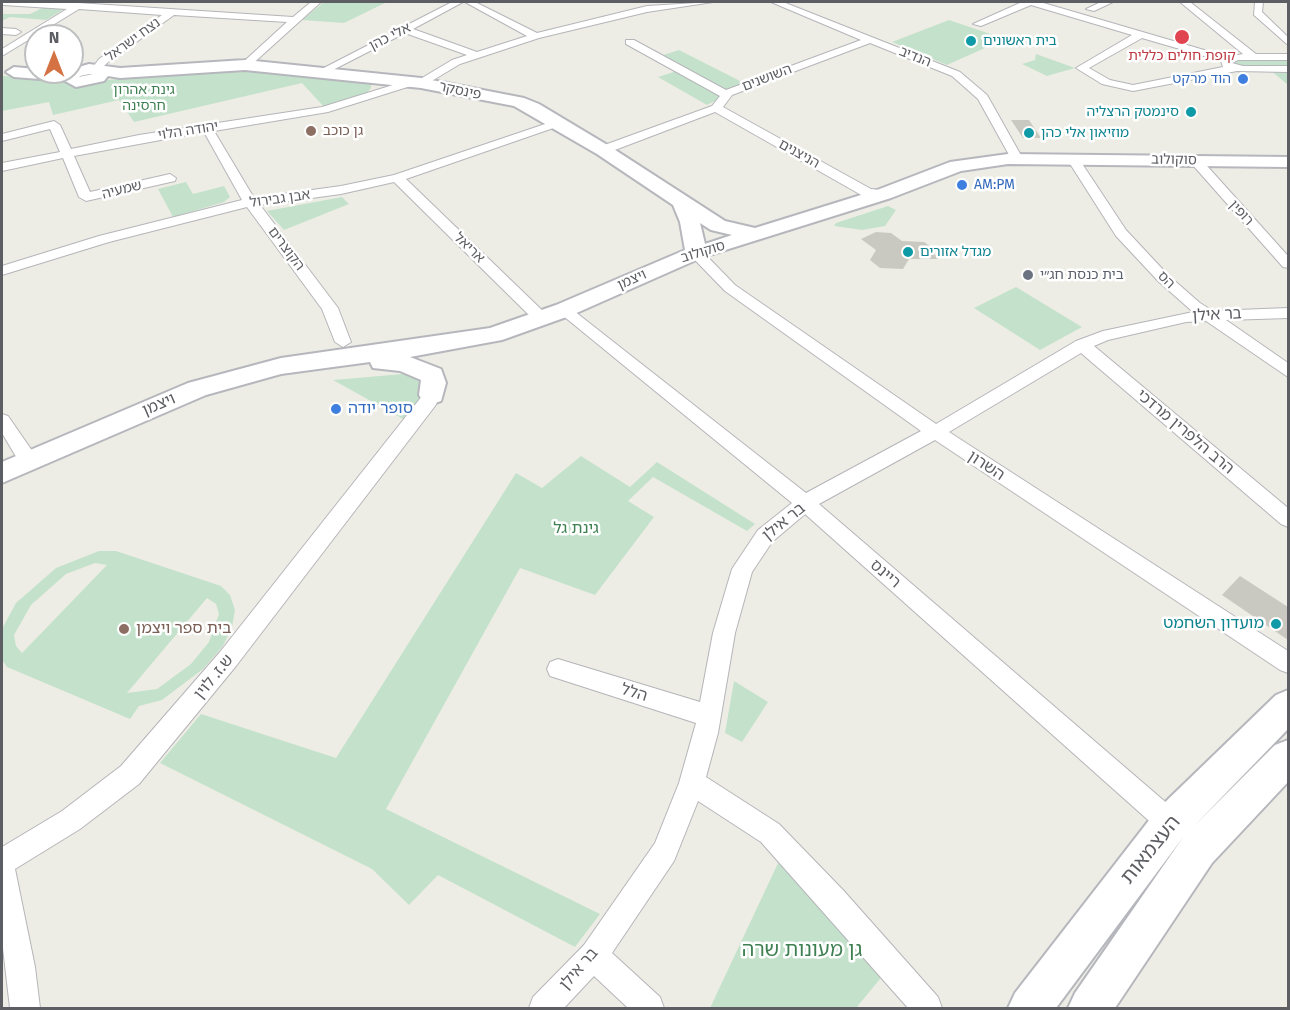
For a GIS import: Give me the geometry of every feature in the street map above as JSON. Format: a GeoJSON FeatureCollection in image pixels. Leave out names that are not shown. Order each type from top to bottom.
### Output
{"type":"FeatureCollection","features":[{"type":"Feature","properties":{"kind":"street"},"geometry":{"type":"LineString","coordinates":[[3,2],[296,20]]}},
{"type":"Feature","properties":{"kind":"street"},"geometry":{"type":"LineString","coordinates":[[245,65],[316,2]]}},
{"type":"Feature","properties":{"kind":"street","name":"אלי כהן"},"geometry":{"type":"LineString","coordinates":[[321,72],[458,2]]}},
{"type":"Feature","properties":{"kind":"street"},"geometry":{"type":"LineString","coordinates":[[469,2],[536,36]]}},
{"type":"Feature","properties":{"kind":"street"},"geometry":{"type":"LineString","coordinates":[[417,82],[456,62],[536,36],[647,9],[708,2]]}},
{"type":"Feature","properties":{"kind":"street","name":"הנדיב"},"geometry":{"type":"LineString","coordinates":[[776,2],[956,74],[984,99],[1016,158]]}},
{"type":"Feature","properties":{"kind":"street"},"geometry":{"type":"LineString","coordinates":[[978,24],[1031,2],[1142,34],[1232,64],[1286,71]]}},
{"type":"Feature","properties":{"kind":"street"},"geometry":{"type":"LineString","coordinates":[[1091,9],[1108,2]]}},
{"type":"Feature","properties":{"kind":"street"},"geometry":{"type":"LineString","coordinates":[[1185,2],[1253,57]]}},
{"type":"Feature","properties":{"kind":"street"},"geometry":{"type":"LineString","coordinates":[[1259,2],[1257,13],[1288,42]]}},
{"type":"Feature","properties":{"kind":"street"},"geometry":{"type":"LineString","coordinates":[[2,53],[78,6]]}},
{"type":"Feature","properties":{"kind":"street","name":"נצח ישראל"},"geometry":{"type":"LineString","coordinates":[[100,74],[98,67],[102,61],[172,12]]}},
{"type":"Feature","properties":{"kind":"street"},"geometry":{"type":"LineString","coordinates":[[406,30],[477,55]]}},
{"type":"Feature","properties":{"kind":"street"},"geometry":{"type":"LineString","coordinates":[[2,32],[16,32]]}},
{"type":"Feature","properties":{"kind":"street"},"geometry":{"type":"LineString","coordinates":[[1142,34],[1123,42],[1081,68],[1106,82],[1136,88],[1253,57],[1288,57]]}},
{"type":"Feature","properties":{"kind":"street","name":"השושנים"},"geometry":{"type":"LineString","coordinates":[[716,108],[729,93],[869,40]]}},
{"type":"Feature","properties":{"kind":"street"},"geometry":{"type":"LineString","coordinates":[[630,42],[729,93]]}},
{"type":"Feature","properties":{"kind":"street","name":"פינסקר"},"geometry":{"type":"LineString","coordinates":[[84,73],[245,65],[321,72],[375,87],[417,82],[518,102],[603,150],[718,226],[750,233]]}},
{"type":"Feature","properties":{"kind":"street"},"geometry":{"type":"LineString","coordinates":[[8,72],[24,72]]}},
{"type":"Feature","properties":{"kind":"street"},"geometry":{"type":"LineString","coordinates":[[8,72],[24,72]]}},
{"type":"Feature","properties":{"kind":"street","name":"יהודה הלוי"},"geometry":{"type":"LineString","coordinates":[[2,167],[207,128],[324,110],[375,87]]}},
{"type":"Feature","properties":{"kind":"street"},"geometry":{"type":"LineString","coordinates":[[603,150],[716,108]]}},
{"type":"Feature","properties":{"kind":"street","name":"הניצנים"},"geometry":{"type":"LineString","coordinates":[[716,108],[876,193]]}},
{"type":"Feature","properties":{"kind":"street","name":"אבן גבירול"},"geometry":{"type":"LineString","coordinates":[[2,271],[104,239],[251,202],[341,190],[397,178],[558,123]]}},
{"type":"Feature","properties":{"kind":"street"},"geometry":{"type":"LineString","coordinates":[[2,137],[54,125],[68,153]]}},
{"type":"Feature","properties":{"kind":"street","name":"הקוצרים"},"geometry":{"type":"LineString","coordinates":[[207,128],[251,202],[330,308],[343,342]]}},
{"type":"Feature","properties":{"kind":"street","name":"שמעיה"},"geometry":{"type":"LineString","coordinates":[[68,153],[86,197],[170,178]]}},
{"type":"Feature","properties":{"kind":"street","name":"סוקולוב"},"geometry":{"type":"LineString","coordinates":[[1016,158],[1288,160]]}},
{"type":"Feature","properties":{"kind":"street","name":"סוקולוב"},"geometry":{"type":"LineString","coordinates":[[695,251],[876,193],[945,166],[977,159],[1288,160]]}},
{"type":"Feature","properties":{"kind":"street","name":"הס"},"geometry":{"type":"LineString","coordinates":[[1073,159],[1121,233],[1163,278],[1208,315],[1288,371]]}},
{"type":"Feature","properties":{"kind":"street","name":"רופין"},"geometry":{"type":"LineString","coordinates":[[1195,160],[1288,264]]}},
{"type":"Feature","properties":{"kind":"street","name":"אריאל"},"geometry":{"type":"LineString","coordinates":[[397,178],[541,318]]}},
{"type":"Feature","properties":{"kind":"street","name":"סוקולוב"},"geometry":{"type":"LineString","coordinates":[[669,263],[695,251],[876,193]]}},
{"type":"Feature","properties":{"kind":"street"},"geometry":{"type":"LineString","coordinates":[[681,202],[689,216],[695,251]]}},
{"type":"Feature","properties":{"kind":"street","name":"השרון"},"geometry":{"type":"LineString","coordinates":[[695,251],[730,288],[934,432],[1288,663]]}},
{"type":"Feature","properties":{"kind":"street","name":"ויצמן"},"geometry":{"type":"LineString","coordinates":[[432,395],[444,365],[458,354],[494,335],[564,309],[669,263]]}},
{"type":"Feature","properties":{"kind":"street","name":"ריינס"},"geometry":{"type":"LineString","coordinates":[[564,309],[805,503],[1198,849]]}},
{"type":"Feature","properties":{"kind":"street","name":"בר אילן"},"geometry":{"type":"LineString","coordinates":[[544,1008],[594,955],[665,852],[692,783],[709,716],[724,633],[742,569],[752,550],[765,536],[805,503],[934,432],[1082,345],[1138,327],[1208,315],[1288,314]]}},
{"type":"Feature","properties":{"kind":"street","name":"ויצמן"},"geometry":{"type":"LineString","coordinates":[[2,473],[197,389],[281,366],[433,346],[494,335]]}},
{"type":"Feature","properties":{"kind":"street","name":"הרב הלפרין מרדכי"},"geometry":{"type":"LineString","coordinates":[[1082,345],[1288,519]]}},
{"type":"Feature","properties":{"kind":"street","name":"ויצמן"},"geometry":{"type":"LineString","coordinates":[[324,360],[404,363],[432,375],[434,383],[432,395]]}},
{"type":"Feature","properties":{"kind":"street","name":"ש.ז. לוין"},"geometry":{"type":"LineString","coordinates":[[2,862],[71,820],[130,775],[228,659],[429,402],[432,395]]}},
{"type":"Feature","properties":{"kind":"street"},"geometry":{"type":"LineString","coordinates":[[2,420],[28,460]]}},
{"type":"Feature","properties":{"kind":"street","name":"הלל"},"geometry":{"type":"LineString","coordinates":[[558,669],[709,716]]}},
{"type":"Feature","properties":{"kind":"street","name":"העצמאות"},"geometry":{"type":"LineString","coordinates":[[1030,1008],[1170,823],[1288,705]]}},
{"type":"Feature","properties":{"kind":"street","name":"העצמאות"},"geometry":{"type":"LineString","coordinates":[[1090,1008],[1198,849],[1288,757]]}},
{"type":"Feature","properties":{"kind":"street"},"geometry":{"type":"LineString","coordinates":[[692,783],[770,832],[927,1008]]}},
{"type":"Feature","properties":{"kind":"street"},"geometry":{"type":"LineString","coordinates":[[2,870],[21,967],[25,1008]]}},
{"type":"Feature","properties":{"kind":"street"},"geometry":{"type":"LineString","coordinates":[[594,955],[650,1008]]}},
{"type":"Feature","properties":{"kind":"green space"},"geometry":{"type":"Polygon","coordinates":[[[324,2],[385,3],[344,23],[302,20],[324,2]]]}},
{"type":"Feature","properties":{"kind":"green space"},"geometry":{"type":"Polygon","coordinates":[[[44,7],[66,8],[46,20],[10,17],[2,21],[2,14],[30,14],[44,7]]]}},
{"type":"Feature","properties":{"kind":"green space"},"geometry":{"type":"Polygon","coordinates":[[[949,20],[1005,39],[947,65],[892,42],[949,20]]]}},
{"type":"Feature","properties":{"kind":"green space"},"geometry":{"type":"Polygon","coordinates":[[[679,50],[744,83],[724,90],[660,56],[679,50]]]}},
{"type":"Feature","properties":{"kind":"green space"},"geometry":{"type":"Polygon","coordinates":[[[1036,54],[1075,68],[1047,76],[1022,64],[1035,60],[1036,54]]]}},
{"type":"Feature","properties":{"kind":"green space"},"geometry":{"type":"Polygon","coordinates":[[[1288,57],[1288,85],[1269,69],[1236,68],[1229,59],[1288,57]]]}},
{"type":"Feature","properties":{"kind":"green space","name":"גינת אהרון חרסינה"},"geometry":{"type":"Polygon","coordinates":[[[240,70],[371,83],[371,88],[365,95],[324,107],[302,83],[134,122],[119,100],[53,115],[49,102],[2,111],[2,76],[24,77],[24,84],[87,84],[105,80],[240,70]]]}},
{"type":"Feature","properties":{"kind":"green space"},"geometry":{"type":"Polygon","coordinates":[[[677,71],[718,94],[719,99],[707,105],[658,77],[677,71]]]}},
{"type":"Feature","properties":{"kind":"green space"},"geometry":{"type":"Polygon","coordinates":[[[186,182],[193,194],[224,186],[230,197],[224,202],[173,217],[158,189],[186,182]]]}},
{"type":"Feature","properties":{"kind":"green space"},"geometry":{"type":"Polygon","coordinates":[[[342,197],[349,204],[284,230],[267,211],[342,197]]]}},
{"type":"Feature","properties":{"kind":"green space"},"geometry":{"type":"Polygon","coordinates":[[[888,206],[896,210],[885,226],[862,230],[834,226],[836,223],[888,206]]]}},
{"type":"Feature","properties":{"kind":"green space"},"geometry":{"type":"Polygon","coordinates":[[[1016,287],[1082,327],[1040,350],[974,308],[1016,287]]]}},
{"type":"Feature","properties":{"kind":"green space"},"geometry":{"type":"Polygon","coordinates":[[[403,374],[421,379],[426,386],[425,395],[405,420],[333,380],[403,374]]]}},
{"type":"Feature","properties":{"kind":"green space","name":"גינת גל"},"geometry":{"type":"Polygon","coordinates":[[[581,456],[630,487],[657,462],[755,524],[747,531],[653,477],[628,501],[654,517],[595,595],[520,568],[386,809],[600,914],[575,947],[438,875],[409,905],[372,869],[160,763],[201,714],[336,758],[516,473],[542,488],[581,456]]]}},
{"type":"Feature","properties":{"kind":"green space"},"geometry":{"type":"Polygon","coordinates":[[[99,551],[116,551],[221,586],[230,595],[235,610],[232,627],[223,646],[203,669],[162,700],[139,706],[130,719],[7,667],[2,660],[2,629],[16,603],[56,568],[99,551]],[[95,563],[66,574],[31,605],[14,635],[16,646],[22,653],[107,565],[95,563]],[[207,598],[127,693],[157,689],[191,664],[209,642],[219,614],[216,604],[207,598]]]}},
{"type":"Feature","properties":{"kind":"green space"},"geometry":{"type":"Polygon","coordinates":[[[734,681],[768,702],[742,742],[725,733],[734,681]]]}},
{"type":"Feature","properties":{"kind":"green space","name":"גן מעונות שרה"},"geometry":{"type":"Polygon","coordinates":[[[787,844],[935,1008],[917,1008],[885,973],[856,1008],[710,1008],[787,844]]]}},
{"type":"Feature","properties":{"kind":"building"},"geometry":{"type":"Polygon","coordinates":[[[1011,120],[1029,120],[1041,138],[1023,138],[1011,120]]]}},
{"type":"Feature","properties":{"kind":"building","name":"מגדל אזורים"},"geometry":{"type":"Polygon","coordinates":[[[876,232],[891,233],[902,241],[924,242],[931,247],[938,259],[909,259],[903,269],[880,268],[870,260],[876,250],[861,239],[876,232]]]}},
{"type":"Feature","properties":{"kind":"building","name":"מועדון השחמט"},"geometry":{"type":"Polygon","coordinates":[[[1240,576],[1288,607],[1288,640],[1222,595],[1240,576]]]}},
{"type":"Feature","properties":{"kind":"place","name":"קופת חולים כללית"},"geometry":{"type":"Point","coordinates":[1182,37]}},
{"type":"Feature","properties":{"kind":"place","name":"בית ראשונים"},"geometry":{"type":"Point","coordinates":[971,41]}},
{"type":"Feature","properties":{"kind":"place","name":"הוד מרקט"},"geometry":{"type":"Point","coordinates":[1243,79]}},
{"type":"Feature","properties":{"kind":"place","name":"סינמטק הרצליה"},"geometry":{"type":"Point","coordinates":[1191,112]}},
{"type":"Feature","properties":{"kind":"place","name":"גן כוכב"},"geometry":{"type":"Point","coordinates":[311,131]}},
{"type":"Feature","properties":{"kind":"place","name":"מוזיאון אלי כהן"},"geometry":{"type":"Point","coordinates":[1029,133]}},
{"type":"Feature","properties":{"kind":"place","name":"AM:PM"},"geometry":{"type":"Point","coordinates":[962,185]}},
{"type":"Feature","properties":{"kind":"place","name":"מגדל אזורים"},"geometry":{"type":"Point","coordinates":[908,252]}},
{"type":"Feature","properties":{"kind":"place","name":"בית כנסת חג״י"},"geometry":{"type":"Point","coordinates":[1028,275]}},
{"type":"Feature","properties":{"kind":"place","name":"סופר יודה"},"geometry":{"type":"Point","coordinates":[336,409]}},
{"type":"Feature","properties":{"kind":"place","name":"מועדון השחמט"},"geometry":{"type":"Point","coordinates":[1276,624]}},
{"type":"Feature","properties":{"kind":"place","name":"בית ספר ויצמן"},"geometry":{"type":"Point","coordinates":[124,629]}}]}
